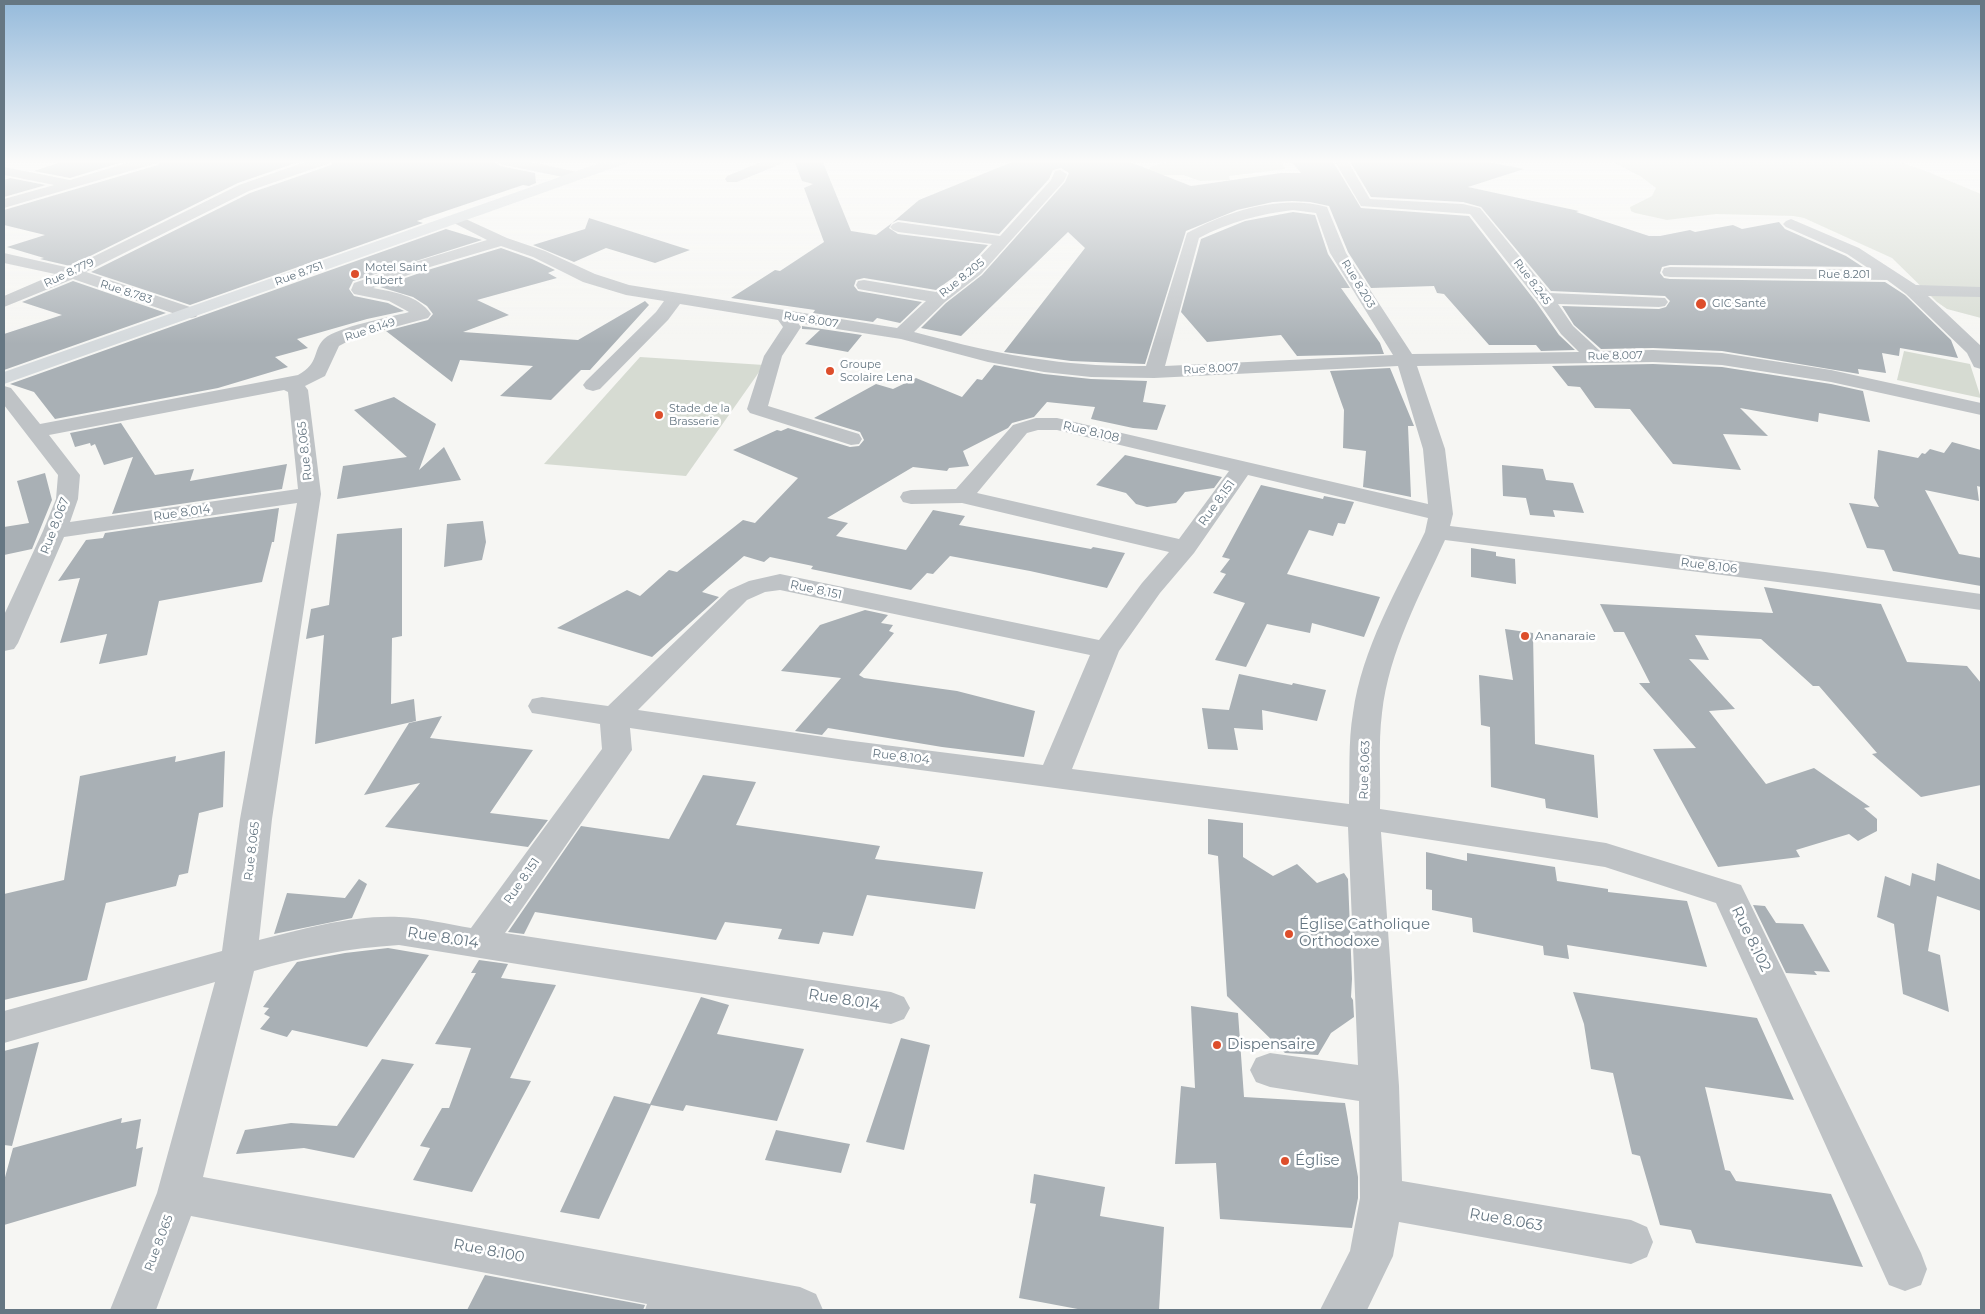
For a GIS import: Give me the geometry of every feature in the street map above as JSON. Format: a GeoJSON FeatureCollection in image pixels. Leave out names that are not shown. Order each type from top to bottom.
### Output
{"type":"FeatureCollection","features":[{"type":"Feature","properties":{"kind":"main road","name":"Rue 8.751"},"geometry":{"type":"LineString","coordinates":[[4,378],[450,221]]}},
{"type":"Feature","properties":{"kind":"street","name":"Rue 8.779"},"geometry":{"type":"LineString","coordinates":[[4,302],[72,274],[177,221]]}},
{"type":"Feature","properties":{"kind":"street","name":"Rue 8.007"},"geometry":{"type":"LineString","coordinates":[[462,221],[501,241],[539,254],[589,278],[626,290],[901,334],[988,356],[1044,366],[1091,371],[1154,372],[1406,360],[1653,356],[1722,359],[1831,376],[1981,409]]}},
{"type":"Feature","properties":{"kind":"street","name":"Rue 8.205"},"geometry":{"type":"LineString","coordinates":[[901,334],[939,298],[975,271],[1021,221]]}},
{"type":"Feature","properties":{"kind":"street","name":"Rue 8.203"},"geometry":{"type":"LineString","coordinates":[[1154,372],[1182,279],[1192,236],[1204,228],[1222,221]]}},
{"type":"Feature","properties":{"kind":"street","name":"Rue 8.203"},"geometry":{"type":"LineString","coordinates":[[1326,221],[1338,253],[1406,360]]}},
{"type":"Feature","properties":{"kind":"street","name":"Rue 8.245"},"geometry":{"type":"LineString","coordinates":[[1483,221],[1545,298],[1567,330],[1595,357]]}},
{"type":"Feature","properties":{"kind":"street"},"geometry":{"type":"LineString","coordinates":[[1792,224],[1853,251],[1912,290],[1976,351],[1981,362]]}},
{"type":"Feature","properties":{"kind":"street"},"geometry":{"type":"LineString","coordinates":[[898,227],[1004,241]]}},
{"type":"Feature","properties":{"kind":"street","name":"Rue 8.149"},"geometry":{"type":"LineString","coordinates":[[35,431],[304,380],[318,372],[330,343],[348,334],[422,314],[391,296],[374,295],[360,290],[360,288],[424,264],[501,241]]}},
{"type":"Feature","properties":{"kind":"street","name":"Rue 8.783"},"geometry":{"type":"LineString","coordinates":[[4,258],[72,274],[190,313]]}},
{"type":"Feature","properties":{"kind":"street","name":"Rue 8.201"},"geometry":{"type":"LineString","coordinates":[[1670,272],[1891,275]]}},
{"type":"Feature","properties":{"kind":"street"},"geometry":{"type":"LineString","coordinates":[[864,285],[939,298]]}},
{"type":"Feature","properties":{"kind":"street"},"geometry":{"type":"LineString","coordinates":[[1912,290],[1981,292]]}},
{"type":"Feature","properties":{"kind":"street"},"geometry":{"type":"LineString","coordinates":[[593,385],[662,316],[675,298]]}},
{"type":"Feature","properties":{"kind":"street"},"geometry":{"type":"LineString","coordinates":[[1545,298],[1659,302]]}},
{"type":"Feature","properties":{"kind":"street"},"geometry":{"type":"LineString","coordinates":[[784,316],[792,327],[773,356],[757,408],[851,438]]}},
{"type":"Feature","properties":{"kind":"street"},"geometry":{"type":"LineString","coordinates":[[1406,360],[1434,449],[1439,523]]}},
{"type":"Feature","properties":{"kind":"street","name":"Rue 8.065"},"geometry":{"type":"LineString","coordinates":[[133,1310],[178,1192],[239,960],[256,819],[310,494],[298,390],[289,384]]}},
{"type":"Feature","properties":{"kind":"street","name":"Rue 8.067"},"geometry":{"type":"LineString","coordinates":[[4,392],[68,475],[67,499],[55,532],[4,643]]}},
{"type":"Feature","properties":{"kind":"street","name":"Rue 8.108"},"geometry":{"type":"LineString","coordinates":[[962,496],[1020,429],[1036,424],[1057,424],[1243,466],[1381,502],[1439,523]]}},
{"type":"Feature","properties":{"kind":"street","name":"Rue 8.151"},"geometry":{"type":"LineString","coordinates":[[487,945],[488,929],[617,750],[614,717],[738,595],[758,586],[780,582],[1106,650],[1150,588],[1185,548],[1243,466]]}},
{"type":"Feature","properties":{"kind":"street","name":"Rue 8.014"},"geometry":{"type":"LineString","coordinates":[[55,532],[310,494]]}},
{"type":"Feature","properties":{"kind":"street"},"geometry":{"type":"LineString","coordinates":[[911,497],[962,496],[1185,548]]}},
{"type":"Feature","properties":{"kind":"street","name":"Rue 8.106"},"geometry":{"type":"LineString","coordinates":[[1439,523],[1981,602]]}},
{"type":"Feature","properties":{"kind":"street","name":"Rue 8.063"},"geometry":{"type":"LineString","coordinates":[[1343,1310],[1371,1256],[1381,1198],[1380,1086],[1364,818],[1367,713],[1379,660],[1439,523]]}},
{"type":"Feature","properties":{"kind":"street"},"geometry":{"type":"LineString","coordinates":[[1053,777],[1106,650]]}},
{"type":"Feature","properties":{"kind":"street","name":"Rue 8.104"},"geometry":{"type":"LineString","coordinates":[[542,706],[845,750],[1364,818]]}},
{"type":"Feature","properties":{"kind":"street","name":"Rue 8.102"},"geometry":{"type":"LineString","coordinates":[[1364,818],[1606,855],[1729,894],[1828,1100],[1905,1269]]}},
{"type":"Feature","properties":{"kind":"street","name":"Rue 8.014"},"geometry":{"type":"LineString","coordinates":[[4,1027],[239,960],[325,939],[366,932],[400,931],[891,1008]]}},
{"type":"Feature","properties":{"kind":"street"},"geometry":{"type":"LineString","coordinates":[[1270,1070],[1380,1086]]}},
{"type":"Feature","properties":{"kind":"street","name":"Rue 8.100"},"geometry":{"type":"LineString","coordinates":[[178,1192],[672,1299],[800,1310]]}},
{"type":"Feature","properties":{"kind":"street","name":"Rue 8.063"},"geometry":{"type":"LineString","coordinates":[[1381,1198],[1631,1242]]}},
{"type":"Feature","properties":{"kind":"shaded area"},"geometry":{"type":"Polygon","coordinates":[[[1811,221],[1981,221],[1981,318],[1947,309],[1937,302],[1892,258],[1811,221]]]}},
{"type":"Feature","properties":{"kind":"shaded area"},"geometry":{"type":"Polygon","coordinates":[[[1904,351],[1970,364],[1981,398],[1897,380],[1904,351]]]}},
{"type":"Feature","properties":{"kind":"shaded area","name":"Stade de la Brasserie"},"geometry":{"type":"Polygon","coordinates":[[[640,357],[764,365],[686,476],[544,464],[640,357]]]}},
{"type":"Feature","properties":{"kind":"building"},"geometry":{"type":"Polygon","coordinates":[[[4,221],[160,221],[70,266],[40,259],[44,258],[7,247],[45,235],[4,225],[4,221]]]}},
{"type":"Feature","properties":{"kind":"building"},"geometry":{"type":"Polygon","coordinates":[[[193,221],[418,221],[423,223],[190,305],[91,272],[193,221]]]}},
{"type":"Feature","properties":{"kind":"building"},"geometry":{"type":"Polygon","coordinates":[[[588,221],[599,221],[690,250],[655,263],[606,248],[574,262],[533,245],[585,229],[588,221]]]}},
{"type":"Feature","properties":{"kind":"building"},"geometry":{"type":"Polygon","coordinates":[[[816,221],[847,221],[851,231],[876,235],[892,223],[889,228],[898,234],[988,245],[968,267],[936,290],[864,278],[856,280],[854,286],[858,291],[922,302],[900,323],[877,318],[873,322],[813,313],[815,310],[731,298],[775,270],[780,271],[824,242],[816,221]]]}},
{"type":"Feature","properties":{"kind":"building"},"geometry":{"type":"Polygon","coordinates":[[[908,221],[1011,221],[999,234],[908,221]]]}},
{"type":"Feature","properties":{"kind":"building"},"geometry":{"type":"Polygon","coordinates":[[[1030,221],[1210,221],[1186,231],[1145,364],[1071,361],[1004,352],[1085,248],[1068,232],[961,336],[921,328],[946,303],[982,275],[1030,221]]]}},
{"type":"Feature","properties":{"kind":"building"},"geometry":{"type":"Polygon","coordinates":[[[1244,221],[1317,221],[1328,254],[1350,288],[1341,288],[1380,343],[1384,354],[1297,356],[1281,335],[1207,342],[1181,312],[1201,239],[1244,221]]]}},
{"type":"Feature","properties":{"kind":"building"},"geometry":{"type":"Polygon","coordinates":[[[1335,221],[1473,221],[1536,302],[1559,335],[1575,350],[1541,351],[1536,345],[1489,345],[1444,294],[1437,293],[1434,286],[1371,288],[1348,252],[1335,221]]]}},
{"type":"Feature","properties":{"kind":"building"},"geometry":{"type":"Polygon","coordinates":[[[1493,221],[1604,221],[1649,236],[1660,236],[1690,230],[1695,232],[1733,225],[1742,229],[1779,222],[1785,229],[1846,256],[1863,267],[1670,265],[1662,267],[1660,273],[1664,278],[1670,279],[1885,282],[1905,295],[1951,340],[1958,358],[1900,348],[1899,356],[1882,353],[1886,373],[1858,369],[1859,374],[1722,351],[1653,348],[1601,349],[1574,325],[1562,306],[1659,309],[1666,307],[1670,301],[1665,296],[1551,291],[1493,221]]]}},
{"type":"Feature","properties":{"kind":"building"},"geometry":{"type":"Polygon","coordinates":[[[446,229],[482,240],[353,281],[349,289],[354,296],[388,303],[404,311],[367,319],[297,339],[308,348],[275,357],[288,367],[218,388],[55,419],[34,392],[10,384],[446,229]]]}},
{"type":"Feature","properties":{"kind":"building"},"geometry":{"type":"Polygon","coordinates":[[[501,248],[532,259],[555,270],[548,273],[557,278],[477,300],[509,315],[463,332],[578,340],[645,301],[649,305],[590,370],[581,370],[551,400],[500,396],[533,366],[460,360],[452,382],[386,331],[428,320],[433,314],[427,306],[413,297],[380,287],[501,248]]]}},
{"type":"Feature","properties":{"kind":"building"},"geometry":{"type":"Polygon","coordinates":[[[73,281],[166,313],[4,370],[4,334],[62,315],[22,302],[73,281]]]}},
{"type":"Feature","properties":{"kind":"building"},"geometry":{"type":"Polygon","coordinates":[[[802,326],[862,335],[848,352],[805,344],[820,330],[802,329],[802,326]]]}},
{"type":"Feature","properties":{"kind":"building"},"geometry":{"type":"Polygon","coordinates":[[[1653,364],[1722,367],[1831,384],[1863,391],[1870,422],[1819,413],[1818,422],[1740,408],[1768,436],[1723,434],[1741,470],[1673,464],[1630,409],[1595,408],[1580,387],[1568,386],[1552,366],[1653,364]]]}},
{"type":"Feature","properties":{"kind":"building"},"geometry":{"type":"Polygon","coordinates":[[[994,365],[1044,374],[1091,379],[1147,381],[1143,402],[1166,405],[1157,430],[1133,428],[1091,419],[1095,407],[1047,402],[1034,417],[1012,423],[1008,428],[963,451],[969,466],[949,468],[947,471],[913,467],[827,518],[848,523],[836,536],[906,550],[933,510],[965,516],[959,525],[1091,549],[1093,547],[1125,553],[1107,588],[950,556],[933,574],[927,573],[911,590],[811,569],[813,566],[770,557],[764,562],[744,556],[702,592],[719,597],[652,657],[557,628],[627,590],[640,596],[669,570],[677,572],[743,520],[755,523],[798,478],[733,450],[777,430],[781,431],[788,428],[850,447],[859,446],[864,440],[860,432],[814,418],[876,384],[893,389],[916,378],[962,397],[977,379],[982,380],[994,365]]]}},
{"type":"Feature","properties":{"kind":"building"},"geometry":{"type":"Polygon","coordinates":[[[1390,368],[1414,426],[1408,426],[1411,497],[1363,487],[1366,451],[1343,448],[1344,410],[1330,371],[1390,368]]]}},
{"type":"Feature","properties":{"kind":"building"},"geometry":{"type":"Polygon","coordinates":[[[394,397],[436,424],[419,470],[444,447],[461,480],[337,499],[343,466],[407,457],[354,410],[394,397]]]}},
{"type":"Feature","properties":{"kind":"building"},"geometry":{"type":"Polygon","coordinates":[[[121,423],[155,475],[194,469],[190,481],[287,464],[282,489],[112,514],[133,457],[104,465],[95,444],[91,446],[90,443],[75,447],[70,433],[121,423]]]}},
{"type":"Feature","properties":{"kind":"building"},"geometry":{"type":"Polygon","coordinates":[[[1952,442],[1981,450],[1981,487],[1977,486],[1979,501],[1925,490],[1959,554],[1981,558],[1981,586],[1893,571],[1884,550],[1867,548],[1849,503],[1879,507],[1874,498],[1878,450],[1918,458],[1922,453],[1925,454],[1930,449],[1944,453],[1952,442]]]}},
{"type":"Feature","properties":{"kind":"building"},"geometry":{"type":"Polygon","coordinates":[[[1125,455],[1222,477],[1214,488],[1185,492],[1176,503],[1147,507],[1136,504],[1126,493],[1096,485],[1125,455]]]}},
{"type":"Feature","properties":{"kind":"building"},"geometry":{"type":"Polygon","coordinates":[[[1502,465],[1543,469],[1546,480],[1573,483],[1584,513],[1553,510],[1555,517],[1530,515],[1526,498],[1503,496],[1502,465]]]}},
{"type":"Feature","properties":{"kind":"building"},"geometry":{"type":"Polygon","coordinates":[[[45,473],[52,500],[32,549],[4,555],[4,527],[29,523],[17,481],[45,473]]]}},
{"type":"Feature","properties":{"kind":"building"},"geometry":{"type":"Polygon","coordinates":[[[1261,485],[1323,499],[1324,496],[1354,502],[1345,524],[1338,523],[1333,536],[1309,530],[1287,574],[1380,597],[1364,637],[1312,623],[1310,633],[1267,624],[1246,667],[1215,660],[1245,603],[1213,593],[1226,574],[1220,572],[1230,559],[1222,557],[1261,485]]]}},
{"type":"Feature","properties":{"kind":"building"},"geometry":{"type":"Polygon","coordinates":[[[279,508],[274,542],[272,542],[262,582],[159,601],[147,655],[99,664],[107,634],[60,643],[80,578],[58,581],[86,540],[103,538],[105,533],[279,508]]]}},
{"type":"Feature","properties":{"kind":"building"},"geometry":{"type":"Polygon","coordinates":[[[483,521],[486,542],[482,560],[444,567],[447,524],[483,521]]]}},
{"type":"Feature","properties":{"kind":"building"},"geometry":{"type":"Polygon","coordinates":[[[402,528],[402,636],[392,638],[391,704],[414,699],[416,721],[315,744],[324,635],[306,639],[311,609],[329,605],[337,534],[402,528]]]}},
{"type":"Feature","properties":{"kind":"building"},"geometry":{"type":"Polygon","coordinates":[[[1471,548],[1496,552],[1496,556],[1515,559],[1516,584],[1471,577],[1471,548]]]}},
{"type":"Feature","properties":{"kind":"building"},"geometry":{"type":"Polygon","coordinates":[[[1764,587],[1881,604],[1907,662],[1967,666],[1981,683],[1981,785],[1921,797],[1872,754],[1877,753],[1819,686],[1813,686],[1761,639],[1695,635],[1709,660],[1689,659],[1735,709],[1709,711],[1766,784],[1814,768],[1870,807],[1864,808],[1877,819],[1877,831],[1858,841],[1849,834],[1796,850],[1800,857],[1718,867],[1653,749],[1696,748],[1639,683],[1650,683],[1624,632],[1614,632],[1600,604],[1773,613],[1764,587]]]}},
{"type":"Feature","properties":{"kind":"building"},"geometry":{"type":"Polygon","coordinates":[[[865,610],[888,615],[881,623],[893,625],[889,631],[894,633],[859,675],[864,678],[957,691],[1035,711],[1024,757],[942,747],[828,728],[822,735],[795,731],[841,678],[781,671],[820,625],[865,610]]]}},
{"type":"Feature","properties":{"kind":"building"},"geometry":{"type":"Polygon","coordinates":[[[1505,629],[1533,633],[1535,744],[1594,755],[1598,818],[1546,808],[1545,799],[1491,787],[1490,727],[1481,725],[1479,675],[1513,680],[1505,629]]]}},
{"type":"Feature","properties":{"kind":"building"},"geometry":{"type":"Polygon","coordinates":[[[1239,674],[1326,690],[1317,721],[1262,710],[1263,730],[1234,728],[1238,750],[1208,749],[1202,708],[1229,710],[1239,674]]]}},
{"type":"Feature","properties":{"kind":"building"},"geometry":{"type":"Polygon","coordinates":[[[442,716],[430,738],[533,750],[490,813],[548,820],[528,847],[385,827],[420,783],[364,795],[409,723],[442,716]]]}},
{"type":"Feature","properties":{"kind":"building"},"geometry":{"type":"Polygon","coordinates":[[[225,751],[223,807],[199,813],[188,873],[179,875],[176,886],[106,903],[87,980],[4,1000],[4,894],[64,880],[80,776],[176,756],[175,762],[225,751]]]}},
{"type":"Feature","properties":{"kind":"building"},"geometry":{"type":"Polygon","coordinates":[[[703,775],[756,782],[736,825],[880,846],[875,859],[983,872],[975,909],[867,895],[853,936],[823,932],[819,944],[778,939],[782,929],[725,922],[716,940],[535,912],[524,934],[508,932],[581,826],[669,839],[703,775]]]}},
{"type":"Feature","properties":{"kind":"building","name":"Église Catholique Orthodoxe"},"geometry":{"type":"Polygon","coordinates":[[[1208,819],[1243,823],[1243,857],[1273,876],[1297,864],[1317,883],[1344,873],[1348,879],[1351,997],[1353,1000],[1354,1017],[1331,1033],[1318,1055],[1285,1053],[1227,996],[1218,856],[1208,854],[1208,819]]]}},
{"type":"Feature","properties":{"kind":"building"},"geometry":{"type":"Polygon","coordinates":[[[1426,852],[1467,861],[1467,853],[1555,867],[1557,881],[1608,889],[1608,892],[1687,901],[1707,967],[1567,945],[1569,959],[1544,955],[1543,946],[1473,932],[1472,918],[1432,910],[1432,890],[1426,889],[1426,852]]]}},
{"type":"Feature","properties":{"kind":"building"},"geometry":{"type":"Polygon","coordinates":[[[1937,863],[1981,880],[1981,911],[1937,896],[1928,951],[1940,955],[1949,1012],[1903,994],[1894,924],[1877,917],[1885,876],[1910,886],[1912,873],[1935,881],[1937,863]]]}},
{"type":"Feature","properties":{"kind":"building"},"geometry":{"type":"Polygon","coordinates":[[[359,879],[367,884],[352,918],[274,934],[287,893],[345,898],[359,879]]]}},
{"type":"Feature","properties":{"kind":"building"},"geometry":{"type":"Polygon","coordinates":[[[1753,905],[1765,906],[1776,923],[1803,924],[1830,972],[1814,971],[1817,975],[1786,973],[1753,905]]]}},
{"type":"Feature","properties":{"kind":"building"},"geometry":{"type":"Polygon","coordinates":[[[388,948],[429,955],[367,1047],[292,1030],[287,1037],[260,1029],[270,1017],[264,1014],[269,1008],[263,1007],[297,962],[345,953],[388,948]]]}},
{"type":"Feature","properties":{"kind":"building"},"geometry":{"type":"Polygon","coordinates":[[[479,960],[508,964],[501,978],[556,985],[510,1078],[531,1081],[472,1192],[413,1180],[430,1148],[420,1146],[442,1108],[449,1108],[471,1048],[435,1044],[476,973],[471,973],[479,960]]]}},
{"type":"Feature","properties":{"kind":"building"},"geometry":{"type":"Polygon","coordinates":[[[1573,992],[1757,1018],[1794,1100],[1705,1087],[1725,1170],[1730,1171],[1736,1181],[1831,1194],[1863,1267],[1696,1243],[1691,1230],[1660,1225],[1640,1156],[1632,1154],[1613,1073],[1591,1069],[1584,1024],[1573,992]]]}},
{"type":"Feature","properties":{"kind":"building"},"geometry":{"type":"Polygon","coordinates":[[[701,997],[729,1005],[717,1034],[804,1049],[777,1121],[686,1105],[683,1111],[651,1105],[599,1219],[560,1212],[614,1096],[650,1104],[701,997]]]}},
{"type":"Feature","properties":{"kind":"building","name":"Église"},"geometry":{"type":"Polygon","coordinates":[[[1191,1006],[1238,1013],[1244,1097],[1345,1103],[1358,1177],[1358,1198],[1352,1228],[1220,1219],[1216,1163],[1175,1164],[1181,1086],[1195,1088],[1191,1006]]]}},
{"type":"Feature","properties":{"kind":"building"},"geometry":{"type":"Polygon","coordinates":[[[901,1038],[930,1045],[904,1150],[866,1142],[901,1038]]]}},
{"type":"Feature","properties":{"kind":"building"},"geometry":{"type":"Polygon","coordinates":[[[39,1042],[12,1146],[4,1145],[4,1051],[39,1042]]]}},
{"type":"Feature","properties":{"kind":"building"},"geometry":{"type":"Polygon","coordinates":[[[382,1059],[414,1064],[354,1158],[304,1148],[236,1154],[245,1130],[291,1123],[337,1126],[382,1059]]]}},
{"type":"Feature","properties":{"kind":"building"},"geometry":{"type":"Polygon","coordinates":[[[122,1118],[121,1123],[141,1119],[136,1149],[143,1147],[136,1186],[4,1225],[4,1181],[13,1148],[122,1118]]]}},
{"type":"Feature","properties":{"kind":"building"},"geometry":{"type":"Polygon","coordinates":[[[776,1130],[850,1144],[841,1173],[765,1160],[776,1130]]]}},
{"type":"Feature","properties":{"kind":"building"},"geometry":{"type":"Polygon","coordinates":[[[1034,1174],[1105,1187],[1100,1216],[1164,1227],[1159,1310],[1083,1310],[1019,1298],[1036,1204],[1030,1203],[1034,1174]]]}},
{"type":"Feature","properties":{"kind":"building"},"geometry":{"type":"Polygon","coordinates":[[[485,1275],[645,1305],[643,1310],[467,1310],[485,1275]]]}},
{"type":"Feature","properties":{"kind":"place","name":"Motel Saint hubert"},"geometry":{"type":"Point","coordinates":[355,274]}},
{"type":"Feature","properties":{"kind":"place","name":"GIC Santé"},"geometry":{"type":"Point","coordinates":[1701,304]}},
{"type":"Feature","properties":{"kind":"place","name":"Groupe Scolaire Lena"},"geometry":{"type":"Point","coordinates":[830,371]}},
{"type":"Feature","properties":{"kind":"place","name":"Stade de la Brasserie"},"geometry":{"type":"Point","coordinates":[659,415]}},
{"type":"Feature","properties":{"kind":"place","name":"Ananaraie"},"geometry":{"type":"Point","coordinates":[1525,636]}},
{"type":"Feature","properties":{"kind":"place","name":"Église Catholique Orthodoxe"},"geometry":{"type":"Point","coordinates":[1289,934]}},
{"type":"Feature","properties":{"kind":"place","name":"Dispensaire"},"geometry":{"type":"Point","coordinates":[1217,1045]}},
{"type":"Feature","properties":{"kind":"place","name":"Église"},"geometry":{"type":"Point","coordinates":[1285,1161]}}]}
